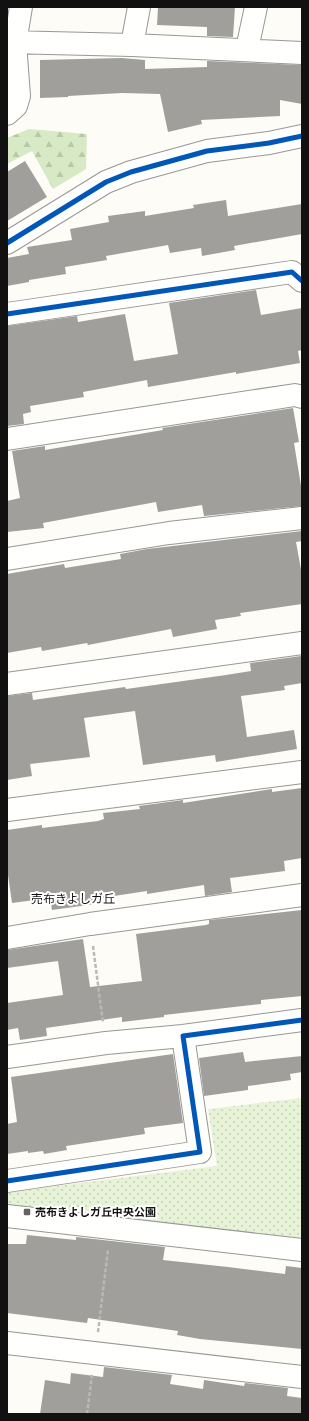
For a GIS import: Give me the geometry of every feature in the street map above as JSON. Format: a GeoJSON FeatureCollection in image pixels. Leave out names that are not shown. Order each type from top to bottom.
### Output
{"type":"FeatureCollection","features":[{"type":"Feature","properties":{"kind":"street"},"geometry":{"type":"LineString","coordinates":[[7,114],[16,106],[19,96],[11,42],[21,7]]}},
{"type":"Feature","properties":{"kind":"street"},"geometry":{"type":"LineString","coordinates":[[132,45],[139,7]]}},
{"type":"Feature","properties":{"kind":"street"},"geometry":{"type":"LineString","coordinates":[[247,49],[256,7]]}},
{"type":"Feature","properties":{"kind":"street"},"geometry":{"type":"LineString","coordinates":[[11,42],[247,49],[302,53]]}},
{"type":"Feature","properties":{"kind":"street"},"geometry":{"type":"LineString","coordinates":[[7,243],[106,182],[131,172],[207,150],[269,143],[302,136]]}},
{"type":"Feature","properties":{"kind":"street"},"geometry":{"type":"LineString","coordinates":[[7,314],[292,272],[302,281]]}},
{"type":"Feature","properties":{"kind":"street"},"geometry":{"type":"LineString","coordinates":[[7,440],[296,395],[302,397]]}},
{"type":"Feature","properties":{"kind":"street"},"geometry":{"type":"LineString","coordinates":[[7,559],[169,533],[302,518]]}},
{"type":"Feature","properties":{"kind":"street"},"geometry":{"type":"LineString","coordinates":[[7,684],[302,643]]}},
{"type":"Feature","properties":{"kind":"street"},"geometry":{"type":"LineString","coordinates":[[7,810],[302,772]]}},
{"type":"Feature","properties":{"kind":"street"},"geometry":{"type":"LineString","coordinates":[[7,938],[90,924],[302,895]]}},
{"type":"Feature","properties":{"kind":"street"},"geometry":{"type":"LineString","coordinates":[[7,1057],[106,1043],[183,1036],[302,1020]]}},
{"type":"Feature","properties":{"kind":"street"},"geometry":{"type":"LineString","coordinates":[[7,1181],[200,1152],[183,1036]]}},
{"type":"Feature","properties":{"kind":"street"},"geometry":{"type":"LineString","coordinates":[[7,1216],[302,1250]]}},
{"type":"Feature","properties":{"kind":"street"},"geometry":{"type":"LineString","coordinates":[[7,1343],[302,1377]]}},
{"type":"Feature","properties":{"kind":"path"},"geometry":{"type":"LineString","coordinates":[[90,924],[106,1043]]}},
{"type":"Feature","properties":{"kind":"path"},"geometry":{"type":"LineString","coordinates":[[87,1414],[110,1228]]}},
{"type":"Feature","properties":{"kind":"green space"},"geometry":{"type":"Polygon","coordinates":[[[29,129],[87,134],[86,169],[53,189],[32,151],[7,164],[7,138],[29,129]]]}},
{"type":"Feature","properties":{"kind":"green space"},"geometry":{"type":"Polygon","coordinates":[[[302,1098],[302,1240],[7,1207],[7,1192],[217,1166],[208,1109],[302,1098]]]}},
{"type":"Feature","properties":{"kind":"building"},"geometry":{"type":"Polygon","coordinates":[[[158,7],[235,7],[233,37],[207,36],[207,27],[157,25],[158,7]]]}},
{"type":"Feature","properties":{"kind":"building"},"geometry":{"type":"Polygon","coordinates":[[[122,58],[145,60],[145,69],[207,67],[207,61],[302,65],[302,104],[280,100],[280,116],[201,120],[202,124],[168,132],[160,94],[122,93],[40,98],[40,60],[122,58]]]}},
{"type":"Feature","properties":{"kind":"building"},"geometry":{"type":"Polygon","coordinates":[[[25,161],[47,197],[7,221],[7,172],[25,161]]]}},
{"type":"Feature","properties":{"kind":"building"},"geometry":{"type":"Polygon","coordinates":[[[226,200],[228,216],[302,204],[302,234],[234,246],[235,250],[202,256],[201,248],[170,253],[168,245],[106,256],[107,260],[65,267],[66,274],[29,280],[29,282],[7,286],[7,258],[29,254],[27,247],[72,240],[70,229],[109,222],[108,216],[145,211],[145,216],[194,208],[193,205],[226,200]]]}},
{"type":"Feature","properties":{"kind":"building"},"geometry":{"type":"Polygon","coordinates":[[[256,290],[261,315],[302,308],[302,350],[298,351],[300,363],[148,387],[147,380],[83,392],[84,397],[30,406],[31,412],[23,414],[24,424],[7,426],[7,326],[77,316],[78,322],[125,314],[134,361],[178,354],[169,303],[256,290]]]}},
{"type":"Feature","properties":{"kind":"building"},"geometry":{"type":"Polygon","coordinates":[[[293,408],[299,442],[294,443],[302,492],[302,506],[204,516],[202,505],[158,512],[156,502],[43,523],[44,528],[7,532],[7,501],[20,498],[12,451],[45,446],[45,450],[163,430],[162,428],[293,408]]]}},
{"type":"Feature","properties":{"kind":"building"},"geometry":{"type":"Polygon","coordinates":[[[302,531],[302,541],[296,542],[302,575],[302,604],[240,613],[241,616],[215,620],[217,629],[173,637],[171,629],[88,645],[87,643],[42,651],[41,647],[7,653],[7,574],[64,564],[65,568],[121,559],[120,554],[147,549],[302,531]]]}},
{"type":"Feature","properties":{"kind":"building"},"geometry":{"type":"Polygon","coordinates":[[[301,656],[302,683],[284,686],[285,690],[241,696],[247,737],[294,730],[297,749],[216,762],[215,755],[143,765],[135,711],[84,718],[90,757],[30,764],[32,776],[7,780],[7,696],[32,693],[33,700],[125,687],[126,689],[251,671],[250,663],[301,656]]]}},
{"type":"Feature","properties":{"kind":"building"},"geometry":{"type":"Polygon","coordinates":[[[302,788],[302,858],[284,861],[285,871],[230,878],[232,892],[205,896],[204,885],[147,894],[147,891],[94,899],[95,904],[52,910],[50,898],[12,903],[7,868],[7,830],[42,825],[42,828],[98,821],[104,819],[103,813],[140,809],[139,806],[183,800],[183,803],[272,789],[272,792],[302,788]]]}},
{"type":"Feature","properties":{"kind":"building"},"geometry":{"type":"Polygon","coordinates":[[[302,910],[302,996],[261,1000],[261,1004],[164,1015],[164,1017],[122,1022],[122,1017],[46,1028],[47,1036],[20,1040],[18,1028],[7,1030],[7,1003],[63,995],[58,961],[7,968],[7,950],[83,939],[90,987],[142,981],[136,934],[206,925],[209,924],[209,920],[302,910]]]}},
{"type":"Feature","properties":{"kind":"building"},"geometry":{"type":"Polygon","coordinates":[[[243,1052],[245,1062],[302,1056],[302,1072],[290,1074],[291,1080],[248,1086],[248,1090],[204,1096],[199,1058],[243,1052]]]}},
{"type":"Feature","properties":{"kind":"building"},"geometry":{"type":"Polygon","coordinates":[[[173,1054],[183,1123],[144,1128],[145,1134],[66,1146],[67,1150],[44,1154],[43,1151],[28,1153],[28,1151],[7,1154],[7,1124],[17,1122],[11,1077],[173,1054]]]}},
{"type":"Feature","properties":{"kind":"building"},"geometry":{"type":"Polygon","coordinates":[[[27,1235],[76,1240],[76,1237],[165,1247],[163,1260],[285,1274],[286,1266],[302,1268],[302,1349],[200,1339],[177,1335],[178,1331],[88,1318],[87,1323],[7,1313],[7,1244],[26,1244],[27,1235]]]}},
{"type":"Feature","properties":{"kind":"building"},"geometry":{"type":"Polygon","coordinates":[[[104,1367],[172,1375],[170,1384],[203,1389],[204,1380],[244,1386],[245,1383],[288,1388],[287,1396],[302,1398],[302,1414],[40,1414],[45,1380],[70,1384],[71,1373],[103,1377],[104,1367]]]}},
{"type":"Feature","properties":{"kind":"cycle path"},"geometry":{"type":"LineString","coordinates":[[7,243],[106,182],[131,172],[207,151],[269,143],[302,136]]}},
{"type":"Feature","properties":{"kind":"cycle path"},"geometry":{"type":"LineString","coordinates":[[7,314],[292,272],[302,281]]}},
{"type":"Feature","properties":{"kind":"cycle path"},"geometry":{"type":"LineString","coordinates":[[7,1181],[200,1152],[183,1036],[302,1020]]}},
{"type":"Feature","properties":{"kind":"place","name":"売布きよしガ丘中央公園"},"geometry":{"type":"Point","coordinates":[27,1212]}},
{"type":"Feature","properties":{"kind":"district","name":"売布きよしガ丘"},"geometry":{"type":"Point","coordinates":[73,899]}}]}
